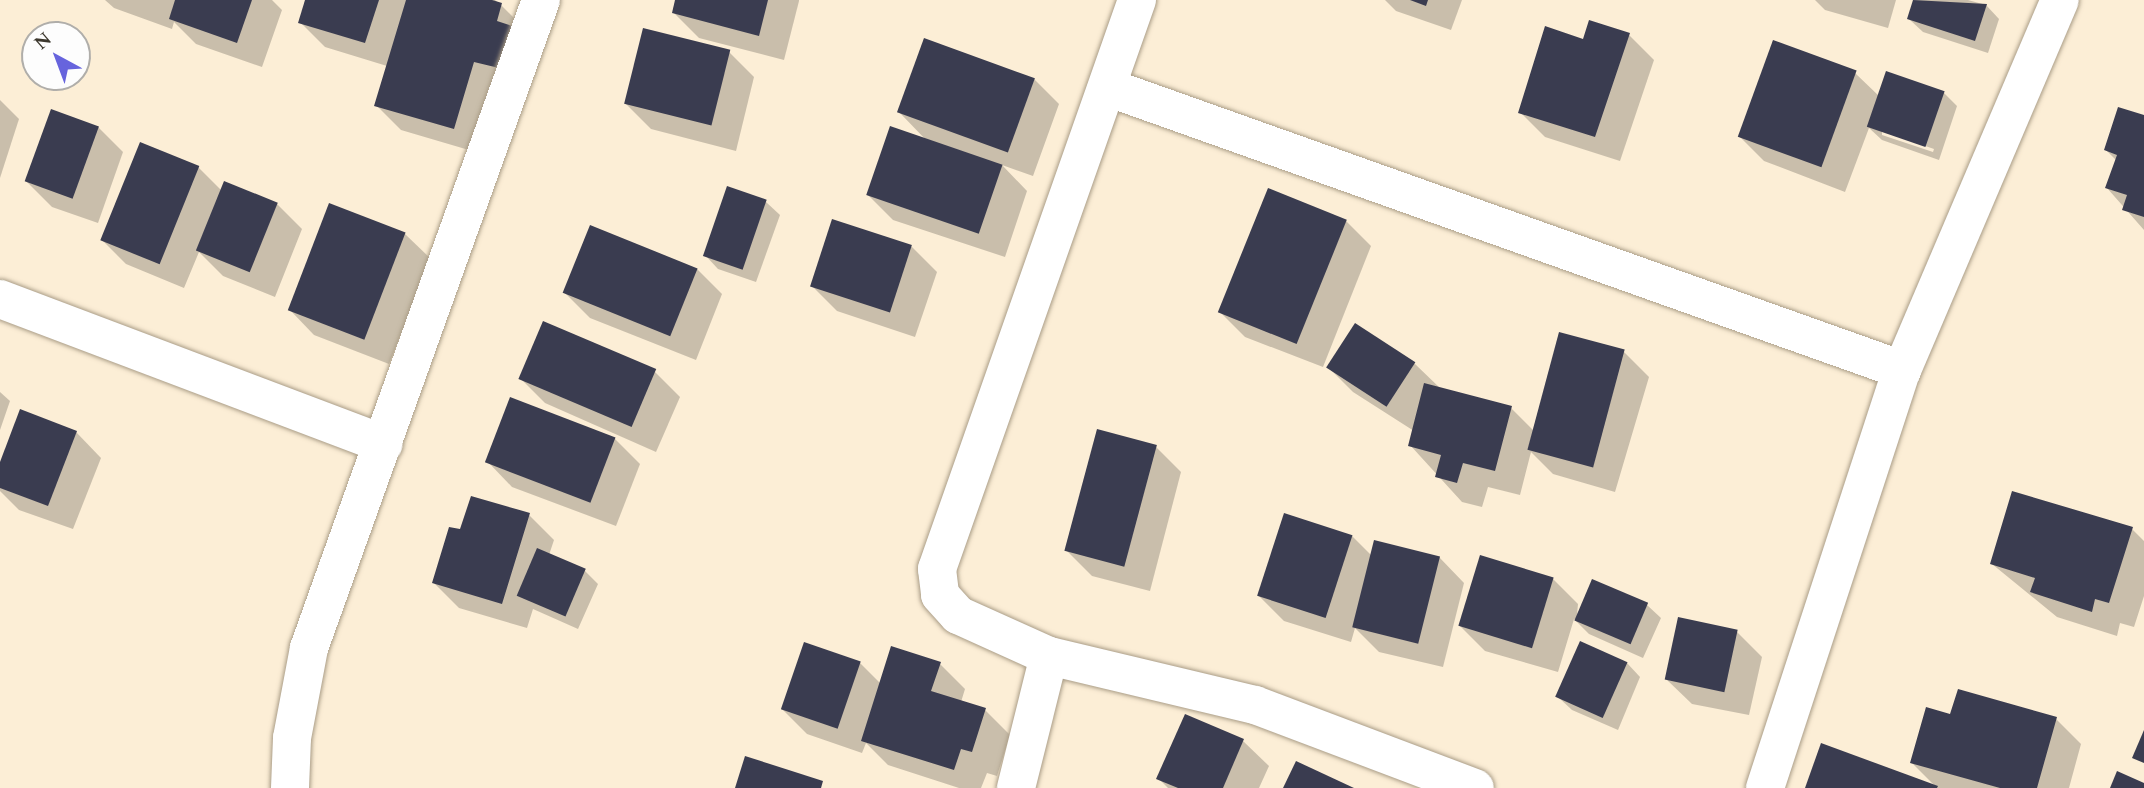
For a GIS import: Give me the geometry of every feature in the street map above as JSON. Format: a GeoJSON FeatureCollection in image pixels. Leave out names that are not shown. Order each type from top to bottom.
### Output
{"type":"FeatureCollection","features":[{"type":"Feature","properties":{"kind":"street"},"geometry":{"type":"LineString","coordinates":[[290,788],[292,738],[309,648],[541,0]]}},
{"type":"Feature","properties":{"kind":"street"},"geometry":{"type":"LineString","coordinates":[[1137,0],[937,569],[940,595],[958,615],[1049,656],[1255,705],[1475,788]]}},
{"type":"Feature","properties":{"kind":"street"},"geometry":{"type":"LineString","coordinates":[[1765,788],[1902,370],[2060,0]]}},
{"type":"Feature","properties":{"kind":"street"},"geometry":{"type":"LineString","coordinates":[[1107,88],[1902,370]]}},
{"type":"Feature","properties":{"kind":"street"},"geometry":{"type":"LineString","coordinates":[[0,299],[384,444]]}},
{"type":"Feature","properties":{"kind":"street"},"geometry":{"type":"LineString","coordinates":[[1016,788],[1049,656]]}},
{"type":"Feature","properties":{"kind":"building"},"geometry":{"type":"Polygon","coordinates":[[[175,0],[252,0],[237,43],[169,19],[175,0]]]}},
{"type":"Feature","properties":{"kind":"building"},"geometry":{"type":"Polygon","coordinates":[[[305,0],[379,0],[365,43],[298,23],[305,0]]]}},
{"type":"Feature","properties":{"kind":"building"},"geometry":{"type":"Polygon","coordinates":[[[406,0],[492,0],[502,3],[497,21],[512,26],[499,68],[474,62],[454,129],[374,106],[406,0]]]}},
{"type":"Feature","properties":{"kind":"building"},"geometry":{"type":"Polygon","coordinates":[[[675,0],[768,0],[759,36],[672,13],[675,0]]]}},
{"type":"Feature","properties":{"kind":"building"},"geometry":{"type":"Polygon","coordinates":[[[1410,0],[1428,0],[1426,6],[1410,0]]]}},
{"type":"Feature","properties":{"kind":"building"},"geometry":{"type":"Polygon","coordinates":[[[1913,0],[1987,4],[1975,41],[1907,19],[1913,0]]]}},
{"type":"Feature","properties":{"kind":"building"},"geometry":{"type":"Polygon","coordinates":[[[1589,20],[1630,33],[1595,137],[1518,113],[1545,26],[1583,39],[1589,20]]]}},
{"type":"Feature","properties":{"kind":"building"},"geometry":{"type":"Polygon","coordinates":[[[643,28],[730,50],[711,125],[624,104],[643,28]]]}},
{"type":"Feature","properties":{"kind":"building"},"geometry":{"type":"Polygon","coordinates":[[[924,38],[1035,78],[1008,153],[897,112],[924,38]]]}},
{"type":"Feature","properties":{"kind":"building"},"geometry":{"type":"Polygon","coordinates":[[[1773,40],[1857,70],[1821,167],[1738,137],[1773,40]]]}},
{"type":"Feature","properties":{"kind":"building"},"geometry":{"type":"Polygon","coordinates":[[[1886,71],[1945,91],[1925,147],[1867,127],[1886,71]]]}},
{"type":"Feature","properties":{"kind":"building"},"geometry":{"type":"Polygon","coordinates":[[[2118,107],[2144,115],[2144,217],[2122,210],[2127,195],[2105,188],[2117,155],[2104,150],[2118,107]]]}},
{"type":"Feature","properties":{"kind":"building"},"geometry":{"type":"Polygon","coordinates":[[[51,109],[99,126],[73,199],[25,181],[51,109]]]}},
{"type":"Feature","properties":{"kind":"building"},"geometry":{"type":"Polygon","coordinates":[[[890,126],[1003,165],[979,234],[866,195],[890,126]]]}},
{"type":"Feature","properties":{"kind":"building"},"geometry":{"type":"Polygon","coordinates":[[[140,142],[199,166],[160,264],[100,240],[140,142]]]}},
{"type":"Feature","properties":{"kind":"building"},"geometry":{"type":"Polygon","coordinates":[[[224,181],[278,203],[250,272],[196,251],[224,181]]]}},
{"type":"Feature","properties":{"kind":"building"},"geometry":{"type":"Polygon","coordinates":[[[727,186],[767,200],[743,270],[703,256],[727,186]]]}},
{"type":"Feature","properties":{"kind":"building"},"geometry":{"type":"Polygon","coordinates":[[[1268,188],[1347,220],[1297,344],[1218,312],[1268,188]]]}},
{"type":"Feature","properties":{"kind":"building"},"geometry":{"type":"Polygon","coordinates":[[[329,203],[406,232],[364,340],[288,310],[329,203]]]}},
{"type":"Feature","properties":{"kind":"building"},"geometry":{"type":"Polygon","coordinates":[[[832,219],[912,245],[890,312],[810,287],[832,219]]]}},
{"type":"Feature","properties":{"kind":"building"},"geometry":{"type":"Polygon","coordinates":[[[590,225],[698,268],[670,336],[563,293],[590,225]]]}},
{"type":"Feature","properties":{"kind":"building"},"geometry":{"type":"Polygon","coordinates":[[[543,321],[656,369],[632,427],[518,379],[543,321]]]}},
{"type":"Feature","properties":{"kind":"building"},"geometry":{"type":"Polygon","coordinates":[[[1355,323],[1415,362],[1387,407],[1326,367],[1355,323]]]}},
{"type":"Feature","properties":{"kind":"building"},"geometry":{"type":"Polygon","coordinates":[[[1559,332],[1625,350],[1593,467],[1527,450],[1559,332]]]}},
{"type":"Feature","properties":{"kind":"building"},"geometry":{"type":"Polygon","coordinates":[[[1424,383],[1512,406],[1495,471],[1463,463],[1457,483],[1435,477],[1441,455],[1408,446],[1424,383]]]}},
{"type":"Feature","properties":{"kind":"building"},"geometry":{"type":"Polygon","coordinates":[[[510,397],[615,437],[590,503],[485,462],[510,397]]]}},
{"type":"Feature","properties":{"kind":"building"},"geometry":{"type":"Polygon","coordinates":[[[20,409],[77,431],[48,506],[0,488],[0,462],[20,409]]]}},
{"type":"Feature","properties":{"kind":"building"},"geometry":{"type":"Polygon","coordinates":[[[1097,429],[1157,445],[1124,567],[1064,551],[1097,429]]]}},
{"type":"Feature","properties":{"kind":"building"},"geometry":{"type":"Polygon","coordinates":[[[2012,491],[2133,527],[2109,603],[2095,599],[2092,612],[2030,592],[2035,578],[1990,564],[2012,491]]]}},
{"type":"Feature","properties":{"kind":"building"},"geometry":{"type":"Polygon","coordinates":[[[471,496],[530,513],[502,604],[432,583],[449,527],[460,529],[471,496]]]}},
{"type":"Feature","properties":{"kind":"building"},"geometry":{"type":"Polygon","coordinates":[[[1284,513],[1352,535],[1326,618],[1257,596],[1284,513]]]}},
{"type":"Feature","properties":{"kind":"building"},"geometry":{"type":"Polygon","coordinates":[[[1374,540],[1440,556],[1418,644],[1352,627],[1374,540]]]}},
{"type":"Feature","properties":{"kind":"building"},"geometry":{"type":"Polygon","coordinates":[[[537,548],[586,569],[565,617],[517,596],[537,548]]]}},
{"type":"Feature","properties":{"kind":"building"},"geometry":{"type":"Polygon","coordinates":[[[1480,555],[1554,578],[1532,648],[1458,626],[1480,555]]]}},
{"type":"Feature","properties":{"kind":"building"},"geometry":{"type":"Polygon","coordinates":[[[1592,579],[1648,603],[1631,644],[1574,620],[1592,579]]]}},
{"type":"Feature","properties":{"kind":"building"},"geometry":{"type":"Polygon","coordinates":[[[1678,617],[1738,630],[1724,692],[1665,680],[1678,617]]]}},
{"type":"Feature","properties":{"kind":"building"},"geometry":{"type":"Polygon","coordinates":[[[1580,641],[1628,662],[1603,718],[1555,697],[1580,641]]]}},
{"type":"Feature","properties":{"kind":"building"},"geometry":{"type":"Polygon","coordinates":[[[804,642],[861,662],[838,729],[781,709],[804,642]]]}},
{"type":"Feature","properties":{"kind":"building"},"geometry":{"type":"Polygon","coordinates":[[[891,646],[941,662],[931,691],[986,708],[972,752],[961,749],[954,770],[861,741],[891,646]]]}},
{"type":"Feature","properties":{"kind":"building"},"geometry":{"type":"Polygon","coordinates":[[[1958,689],[2057,717],[2037,788],[2000,788],[1910,763],[1926,707],[1950,714],[1958,689]]]}},
{"type":"Feature","properties":{"kind":"building"},"geometry":{"type":"Polygon","coordinates":[[[1185,714],[1244,739],[1223,788],[1178,788],[1156,779],[1185,714]]]}},
{"type":"Feature","properties":{"kind":"building"},"geometry":{"type":"Polygon","coordinates":[[[2144,730],[2144,763],[2132,758],[2144,730]]]}},
{"type":"Feature","properties":{"kind":"building"},"geometry":{"type":"Polygon","coordinates":[[[1821,743],[1938,786],[1805,788],[1821,743]]]}},
{"type":"Feature","properties":{"kind":"building"},"geometry":{"type":"Polygon","coordinates":[[[745,756],[823,781],[821,788],[735,788],[745,756]]]}},
{"type":"Feature","properties":{"kind":"building"},"geometry":{"type":"Polygon","coordinates":[[[1296,761],[1354,788],[1283,788],[1296,761]]]}},
{"type":"Feature","properties":{"kind":"building"},"geometry":{"type":"Polygon","coordinates":[[[2117,771],[2144,783],[2144,788],[2110,788],[2117,771]]]}}]}
